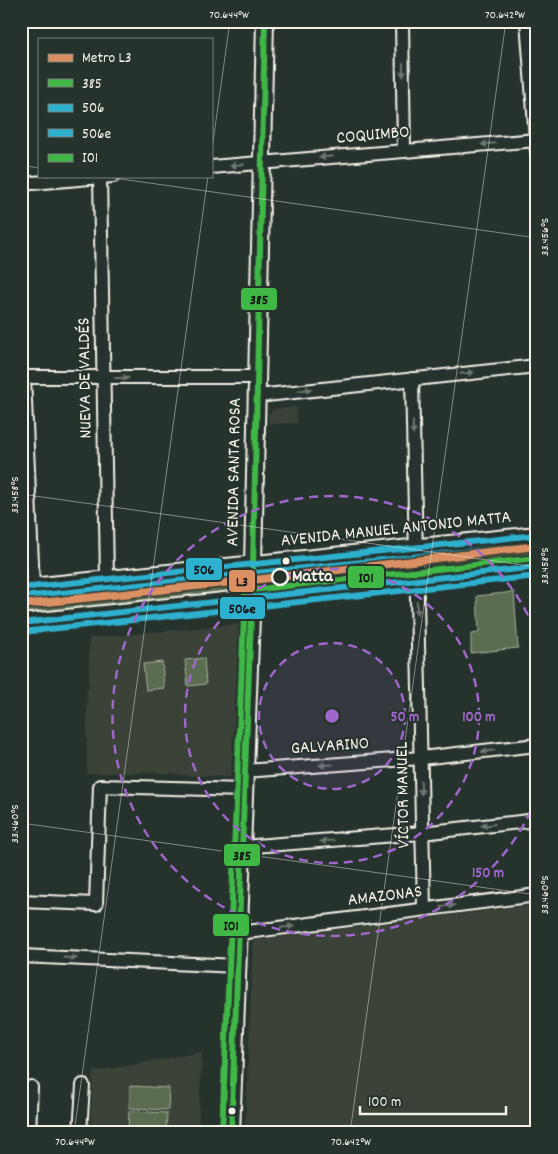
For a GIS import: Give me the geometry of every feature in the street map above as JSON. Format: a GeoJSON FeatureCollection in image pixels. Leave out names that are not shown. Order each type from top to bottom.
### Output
{"type":"FeatureCollection","features":[{"type":"Feature","properties":{"kind":"main road","name":"AVENIDA SANTA ROSA"},"geometry":{"type":"LineString","coordinates":[[231,1133],[252,599],[266,21]]}},
{"type":"Feature","properties":{"kind":"main road","name":"AVENIDA MANUEL ANTONIO MATTA"},"geometry":{"type":"LineString","coordinates":[[27,587],[537,535]]}},
{"type":"Feature","properties":{"kind":"main road"},"geometry":{"type":"LineString","coordinates":[[21,623],[537,568]]}},
{"type":"Feature","properties":{"kind":"street"},"geometry":{"type":"LineString","coordinates":[[402,21],[404,151]]}},
{"type":"Feature","properties":{"kind":"street"},"geometry":{"type":"LineString","coordinates":[[527,21],[536,144]]}},
{"type":"Feature","properties":{"kind":"street","name":"COQUIMBO"},"geometry":{"type":"LineString","coordinates":[[212,167],[404,151],[536,144]]}},
{"type":"Feature","properties":{"kind":"street"},"geometry":{"type":"LineString","coordinates":[[21,184],[94,178]]}},
{"type":"Feature","properties":{"kind":"street","name":"NUEVA DE VALDÉS"},"geometry":{"type":"LineString","coordinates":[[106,178],[103,378],[107,578]]}},
{"type":"Feature","properties":{"kind":"street"},"geometry":{"type":"LineString","coordinates":[[257,396],[537,366]]}},
{"type":"Feature","properties":{"kind":"street"},"geometry":{"type":"LineString","coordinates":[[27,587],[23,377],[257,377]]}},
{"type":"Feature","properties":{"kind":"street","name":"VÍCTOR MANUEL"},"geometry":{"type":"LineString","coordinates":[[412,379],[424,909]]}},
{"type":"Feature","properties":{"kind":"street","name":"GALVARINO"},"geometry":{"type":"LineString","coordinates":[[245,771],[421,758],[537,745]]}},
{"type":"Feature","properties":{"kind":"street"},"geometry":{"type":"LineString","coordinates":[[21,901],[96,904],[100,786],[244,790]]}},
{"type":"Feature","properties":{"kind":"street"},"geometry":{"type":"LineString","coordinates":[[242,847],[422,833],[537,820]]}},
{"type":"Feature","properties":{"kind":"street","name":"AMAZONAS"},"geometry":{"type":"LineString","coordinates":[[239,933],[537,895]]}},
{"type":"Feature","properties":{"kind":"street"},"geometry":{"type":"LineString","coordinates":[[21,956],[237,966]]}},
{"type":"Feature","properties":{"kind":"street"},"geometry":{"type":"LineString","coordinates":[[80,1133],[83,1085]]}},
{"type":"Feature","properties":{"kind":"street"},"geometry":{"type":"LineString","coordinates":[[29,1133],[31,1087]]}},
{"type":"Feature","properties":{"kind":"shaded area"},"geometry":{"type":"Polygon","coordinates":[[[296,407],[297,423],[269,424],[268,415],[274,409],[296,407]]]}},
{"type":"Feature","properties":{"kind":"shaded area"},"geometry":{"type":"Polygon","coordinates":[[[240,624],[231,777],[180,775],[173,773],[87,773],[89,638],[240,624]]]}},
{"type":"Feature","properties":{"kind":"shaded area"},"geometry":{"type":"Polygon","coordinates":[[[537,904],[537,1133],[245,1133],[253,943],[255,940],[537,904]]]}},
{"type":"Feature","properties":{"kind":"shaded area"},"geometry":{"type":"Polygon","coordinates":[[[202,1052],[198,1133],[90,1133],[93,1072],[202,1052]]]}},
{"type":"Feature","properties":{"kind":"green space"},"geometry":{"type":"Polygon","coordinates":[[[537,545],[537,561],[228,595],[21,615],[21,597],[537,545]]]}},
{"type":"Feature","properties":{"kind":"green space"},"geometry":{"type":"Polygon","coordinates":[[[514,592],[518,648],[471,653],[471,634],[479,633],[477,596],[514,592]]]}},
{"type":"Feature","properties":{"kind":"green space"},"geometry":{"type":"Polygon","coordinates":[[[204,658],[206,684],[188,686],[185,660],[204,658]]]}},
{"type":"Feature","properties":{"kind":"green space"},"geometry":{"type":"Polygon","coordinates":[[[162,662],[164,688],[146,690],[143,664],[162,662]]]}},
{"type":"Feature","properties":{"kind":"green space"},"geometry":{"type":"Polygon","coordinates":[[[130,1086],[169,1088],[168,1110],[129,1108],[130,1086]]]}},
{"type":"Feature","properties":{"kind":"green space"},"geometry":{"type":"Polygon","coordinates":[[[129,1111],[167,1113],[166,1133],[128,1133],[129,1111]]]}},
{"type":"Feature","properties":{"kind":"metro line","name":"L3"},"geometry":{"type":"LineString","coordinates":[[21,605],[280,577],[537,546]]}},
{"type":"Feature","properties":{"kind":"transit line","name":"385"},"geometry":{"type":"LineString","coordinates":[[231,1133],[253,565],[265,21]]}},
{"type":"Feature","properties":{"kind":"transit line","name":"506"},"geometry":{"type":"LineString","coordinates":[[21,588],[537,535]]}},
{"type":"Feature","properties":{"kind":"transit line","name":"506e"},"geometry":{"type":"LineString","coordinates":[[22,597],[537,544]]}},
{"type":"Feature","properties":{"kind":"transit line","name":"I01"},"geometry":{"type":"LineString","coordinates":[[222,1133],[245,594],[251,590],[536,558]]}},
{"type":"Feature","properties":{"kind":"transit line","name":"506"},"geometry":{"type":"LineString","coordinates":[[21,623],[537,567]]}},
{"type":"Feature","properties":{"kind":"transit line","name":"506e"},"geometry":{"type":"LineString","coordinates":[[22,632],[537,576]]}},
{"type":"Feature","properties":{"kind":"place","name":"Matta"},"geometry":{"type":"Point","coordinates":[280,577]}}]}
